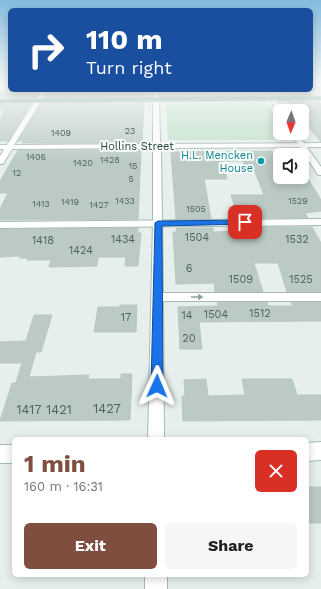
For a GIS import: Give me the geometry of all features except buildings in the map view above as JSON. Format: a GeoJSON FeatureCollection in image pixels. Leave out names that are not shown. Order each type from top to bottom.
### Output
{"type":"FeatureCollection","features":[{"type":"Feature","properties":{"kind":"street"},"geometry":{"type":"LineString","coordinates":[[0,162],[33,109]]}},
{"type":"Feature","properties":{"kind":"street"},"geometry":{"type":"LineString","coordinates":[[156,109],[158,297],[156,437]]}},
{"type":"Feature","properties":{"kind":"street"},"geometry":{"type":"LineString","coordinates":[[299,140],[321,173]]}},
{"type":"Feature","properties":{"kind":"street","name":"Hollins Street"},"geometry":{"type":"LineString","coordinates":[[0,147],[321,145]]}},
{"type":"Feature","properties":{"kind":"street"},"geometry":{"type":"LineString","coordinates":[[0,225],[321,222]]}},
{"type":"Feature","properties":{"kind":"street"},"geometry":{"type":"LineString","coordinates":[[158,297],[321,297]]}},
{"type":"Feature","properties":{"kind":"street"},"geometry":{"type":"LineString","coordinates":[[309,452],[321,452]]}},
{"type":"Feature","properties":{"kind":"street"},"geometry":{"type":"LineString","coordinates":[[0,454],[12,454]]}},
{"type":"Feature","properties":{"kind":"street"},"geometry":{"type":"LineString","coordinates":[[156,577],[156,589]]}},
{"type":"Feature","properties":{"kind":"green space"},"geometry":{"type":"Polygon","coordinates":[[[166,109],[271,109],[273,112],[273,140],[168,140],[166,109]]]}},
{"type":"Feature","properties":{"kind":"place","name":"H.L. Mencken House"},"geometry":{"type":"Point","coordinates":[261,161]}},
{"type":"Feature","properties":{"kind":"route"},"geometry":{"type":"LineString","coordinates":[[157,386],[158,223],[245,222]]}}]}
